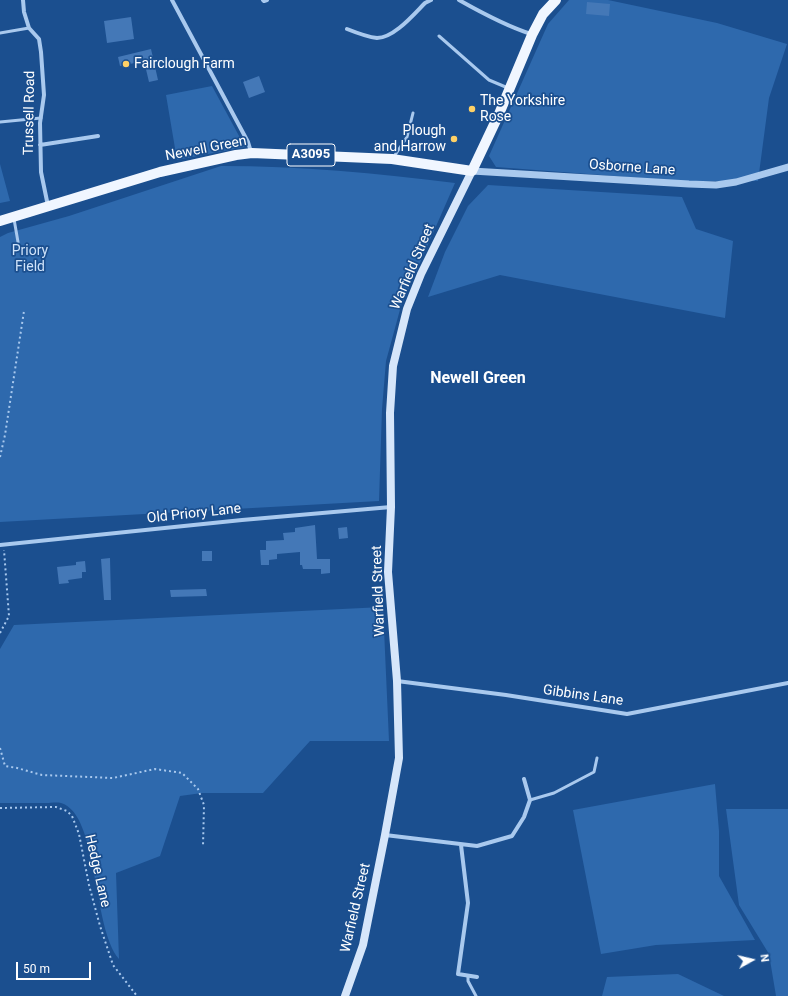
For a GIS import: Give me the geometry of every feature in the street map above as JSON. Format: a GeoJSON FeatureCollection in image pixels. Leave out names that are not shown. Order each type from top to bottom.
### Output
{"type":"FeatureCollection","features":[{"type":"Feature","properties":{"kind":"main road"},"geometry":{"type":"LineString","coordinates":[[472,171],[532,35],[543,14],[556,0]]}},
{"type":"Feature","properties":{"kind":"main road","name":"Newell Green"},"geometry":{"type":"LineString","coordinates":[[0,221],[160,172],[236,155],[252,153],[392,159],[472,171]]}},
{"type":"Feature","properties":{"kind":"main road","name":"Warfield Street"},"geometry":{"type":"LineString","coordinates":[[346,996],[363,945],[399,758],[397,681],[388,572],[391,507],[390,413],[394,366],[407,309],[421,274],[472,171]]}},
{"type":"Feature","properties":{"kind":"street","name":"Trussell Road"},"geometry":{"type":"LineString","coordinates":[[23,0],[24,12],[29,28],[39,39],[41,52],[44,95],[41,118],[41,172],[48,206]]}},
{"type":"Feature","properties":{"kind":"street"},"geometry":{"type":"LineString","coordinates":[[172,0],[248,142],[252,153]]}},
{"type":"Feature","properties":{"kind":"street"},"geometry":{"type":"LineString","coordinates":[[263,0],[267,0]]}},
{"type":"Feature","properties":{"kind":"street"},"geometry":{"type":"LineString","coordinates":[[347,29],[364,36],[379,38],[393,33],[425,3],[431,0]]}},
{"type":"Feature","properties":{"kind":"street"},"geometry":{"type":"LineString","coordinates":[[459,0],[514,28],[532,35]]}},
{"type":"Feature","properties":{"kind":"street"},"geometry":{"type":"LineString","coordinates":[[40,145],[98,136]]}},
{"type":"Feature","properties":{"kind":"street","name":"Osborne Lane"},"geometry":{"type":"LineString","coordinates":[[472,171],[716,185],[755,177],[788,167]]}},
{"type":"Feature","properties":{"kind":"street","name":"Old Priory Lane"},"geometry":{"type":"LineString","coordinates":[[2,545],[242,520],[391,507]]}},
{"type":"Feature","properties":{"kind":"street","name":"Gibbins Lane"},"geometry":{"type":"LineString","coordinates":[[397,681],[506,695],[627,714],[788,683]]}},
{"type":"Feature","properties":{"kind":"street"},"geometry":{"type":"LineString","coordinates":[[385,835],[477,846],[512,836],[524,817],[530,800],[524,779]]}},
{"type":"Feature","properties":{"kind":"street"},"geometry":{"type":"LineString","coordinates":[[461,845],[468,903],[458,974],[477,977]]}},
{"type":"Feature","properties":{"kind":"lane"},"geometry":{"type":"LineString","coordinates":[[0,33],[29,28]]}},
{"type":"Feature","properties":{"kind":"lane"},"geometry":{"type":"LineString","coordinates":[[439,36],[488,80],[509,89]]}},
{"type":"Feature","properties":{"kind":"lane"},"geometry":{"type":"LineString","coordinates":[[392,159],[407,137],[413,113]]}},
{"type":"Feature","properties":{"kind":"lane"},"geometry":{"type":"LineString","coordinates":[[0,122],[41,118]]}},
{"type":"Feature","properties":{"kind":"lane"},"geometry":{"type":"LineString","coordinates":[[13,217],[18,242]]}},
{"type":"Feature","properties":{"kind":"lane"},"geometry":{"type":"LineString","coordinates":[[530,800],[554,793],[594,772],[597,758]]}},
{"type":"Feature","properties":{"kind":"lane"},"geometry":{"type":"LineString","coordinates":[[468,976],[468,981],[476,996]]}},
{"type":"Feature","properties":{"kind":"path"},"geometry":{"type":"LineString","coordinates":[[0,457],[5,435],[24,312]]}},
{"type":"Feature","properties":{"kind":"path"},"geometry":{"type":"LineString","coordinates":[[0,632],[9,616],[2,545]]}},
{"type":"Feature","properties":{"kind":"path"},"geometry":{"type":"LineString","coordinates":[[0,748],[5,766],[42,775],[113,778],[155,769],[182,773],[198,789],[204,806],[202,846]]}},
{"type":"Feature","properties":{"kind":"path","name":"Hedge Lane"},"geometry":{"type":"LineString","coordinates":[[0,808],[56,807],[66,811],[72,816],[79,834],[100,926],[113,965],[137,996]]}},
{"type":"Feature","properties":{"kind":"green space"},"geometry":{"type":"Polygon","coordinates":[[[569,0],[608,0],[717,23],[787,44],[769,98],[758,181],[680,181],[496,167],[489,156],[548,24],[569,0]]]}},
{"type":"Feature","properties":{"kind":"green space"},"geometry":{"type":"Polygon","coordinates":[[[212,86],[245,147],[177,160],[166,95],[212,86]]]}},
{"type":"Feature","properties":{"kind":"green space"},"geometry":{"type":"Polygon","coordinates":[[[0,164],[10,201],[0,203],[0,164]]]}},
{"type":"Feature","properties":{"kind":"green space","name":"Priory Field"},"geometry":{"type":"Polygon","coordinates":[[[221,166],[280,167],[338,171],[455,183],[401,306],[386,361],[382,409],[379,501],[0,522],[0,237],[8,233],[69,216],[221,166]]]}},
{"type":"Feature","properties":{"kind":"green space"},"geometry":{"type":"Polygon","coordinates":[[[488,185],[682,197],[696,229],[733,241],[725,318],[500,275],[428,297],[445,252],[468,206],[488,185]]]}},
{"type":"Feature","properties":{"kind":"green space"},"geometry":{"type":"Polygon","coordinates":[[[383,607],[389,741],[310,741],[263,793],[202,793],[180,796],[160,856],[116,873],[119,959],[110,944],[104,923],[89,849],[82,828],[73,812],[61,803],[0,803],[0,649],[14,625],[383,607]]]}},
{"type":"Feature","properties":{"kind":"green space"},"geometry":{"type":"Polygon","coordinates":[[[715,784],[719,831],[719,876],[755,940],[656,945],[601,954],[573,810],[715,784]]]}},
{"type":"Feature","properties":{"kind":"green space"},"geometry":{"type":"Polygon","coordinates":[[[726,809],[788,809],[788,996],[776,996],[769,954],[739,905],[726,809]]]}},
{"type":"Feature","properties":{"kind":"green space"},"geometry":{"type":"Polygon","coordinates":[[[678,974],[724,996],[602,996],[607,977],[678,974]]]}},
{"type":"Feature","properties":{"kind":"building"},"geometry":{"type":"Polygon","coordinates":[[[587,2],[610,4],[609,16],[586,14],[587,2]]]}},
{"type":"Feature","properties":{"kind":"building"},"geometry":{"type":"Polygon","coordinates":[[[131,17],[134,39],[107,43],[104,21],[131,17]]]}},
{"type":"Feature","properties":{"kind":"building","name":"Fairclough Farm"},"geometry":{"type":"Polygon","coordinates":[[[151,49],[158,80],[149,82],[144,61],[120,66],[118,57],[151,49]]]}},
{"type":"Feature","properties":{"kind":"building"},"geometry":{"type":"Polygon","coordinates":[[[259,76],[265,92],[249,98],[243,82],[259,76]]]}},
{"type":"Feature","properties":{"kind":"building"},"geometry":{"type":"Polygon","coordinates":[[[315,525],[317,559],[330,559],[330,573],[321,574],[321,569],[303,569],[302,565],[300,565],[300,552],[277,554],[277,559],[269,560],[269,565],[261,565],[260,550],[266,550],[266,541],[284,540],[283,533],[295,532],[295,528],[315,525]]]}},
{"type":"Feature","properties":{"kind":"building"},"geometry":{"type":"Polygon","coordinates":[[[347,527],[348,538],[339,539],[338,528],[347,527]]]}},
{"type":"Feature","properties":{"kind":"building"},"geometry":{"type":"Polygon","coordinates":[[[202,551],[212,551],[212,561],[202,561],[202,551]]]}},
{"type":"Feature","properties":{"kind":"building"},"geometry":{"type":"Polygon","coordinates":[[[110,558],[111,600],[104,600],[101,559],[110,558]]]}},
{"type":"Feature","properties":{"kind":"building"},"geometry":{"type":"Polygon","coordinates":[[[85,561],[86,572],[82,572],[82,578],[68,580],[69,583],[59,584],[57,567],[76,565],[76,562],[85,561]]]}},
{"type":"Feature","properties":{"kind":"building"},"geometry":{"type":"Polygon","coordinates":[[[206,589],[207,596],[171,597],[170,590],[206,589]]]}},
{"type":"Feature","properties":{"kind":"place","name":"Fairclough Farm"},"geometry":{"type":"Point","coordinates":[126,64]}},
{"type":"Feature","properties":{"kind":"place","name":"The Yorkshire Rose"},"geometry":{"type":"Point","coordinates":[472,109]}},
{"type":"Feature","properties":{"kind":"place","name":"Plough and Harrow"},"geometry":{"type":"Point","coordinates":[454,139]}},
{"type":"Feature","properties":{"kind":"district","name":"Newell Green"},"geometry":{"type":"Point","coordinates":[478,379]}}]}
